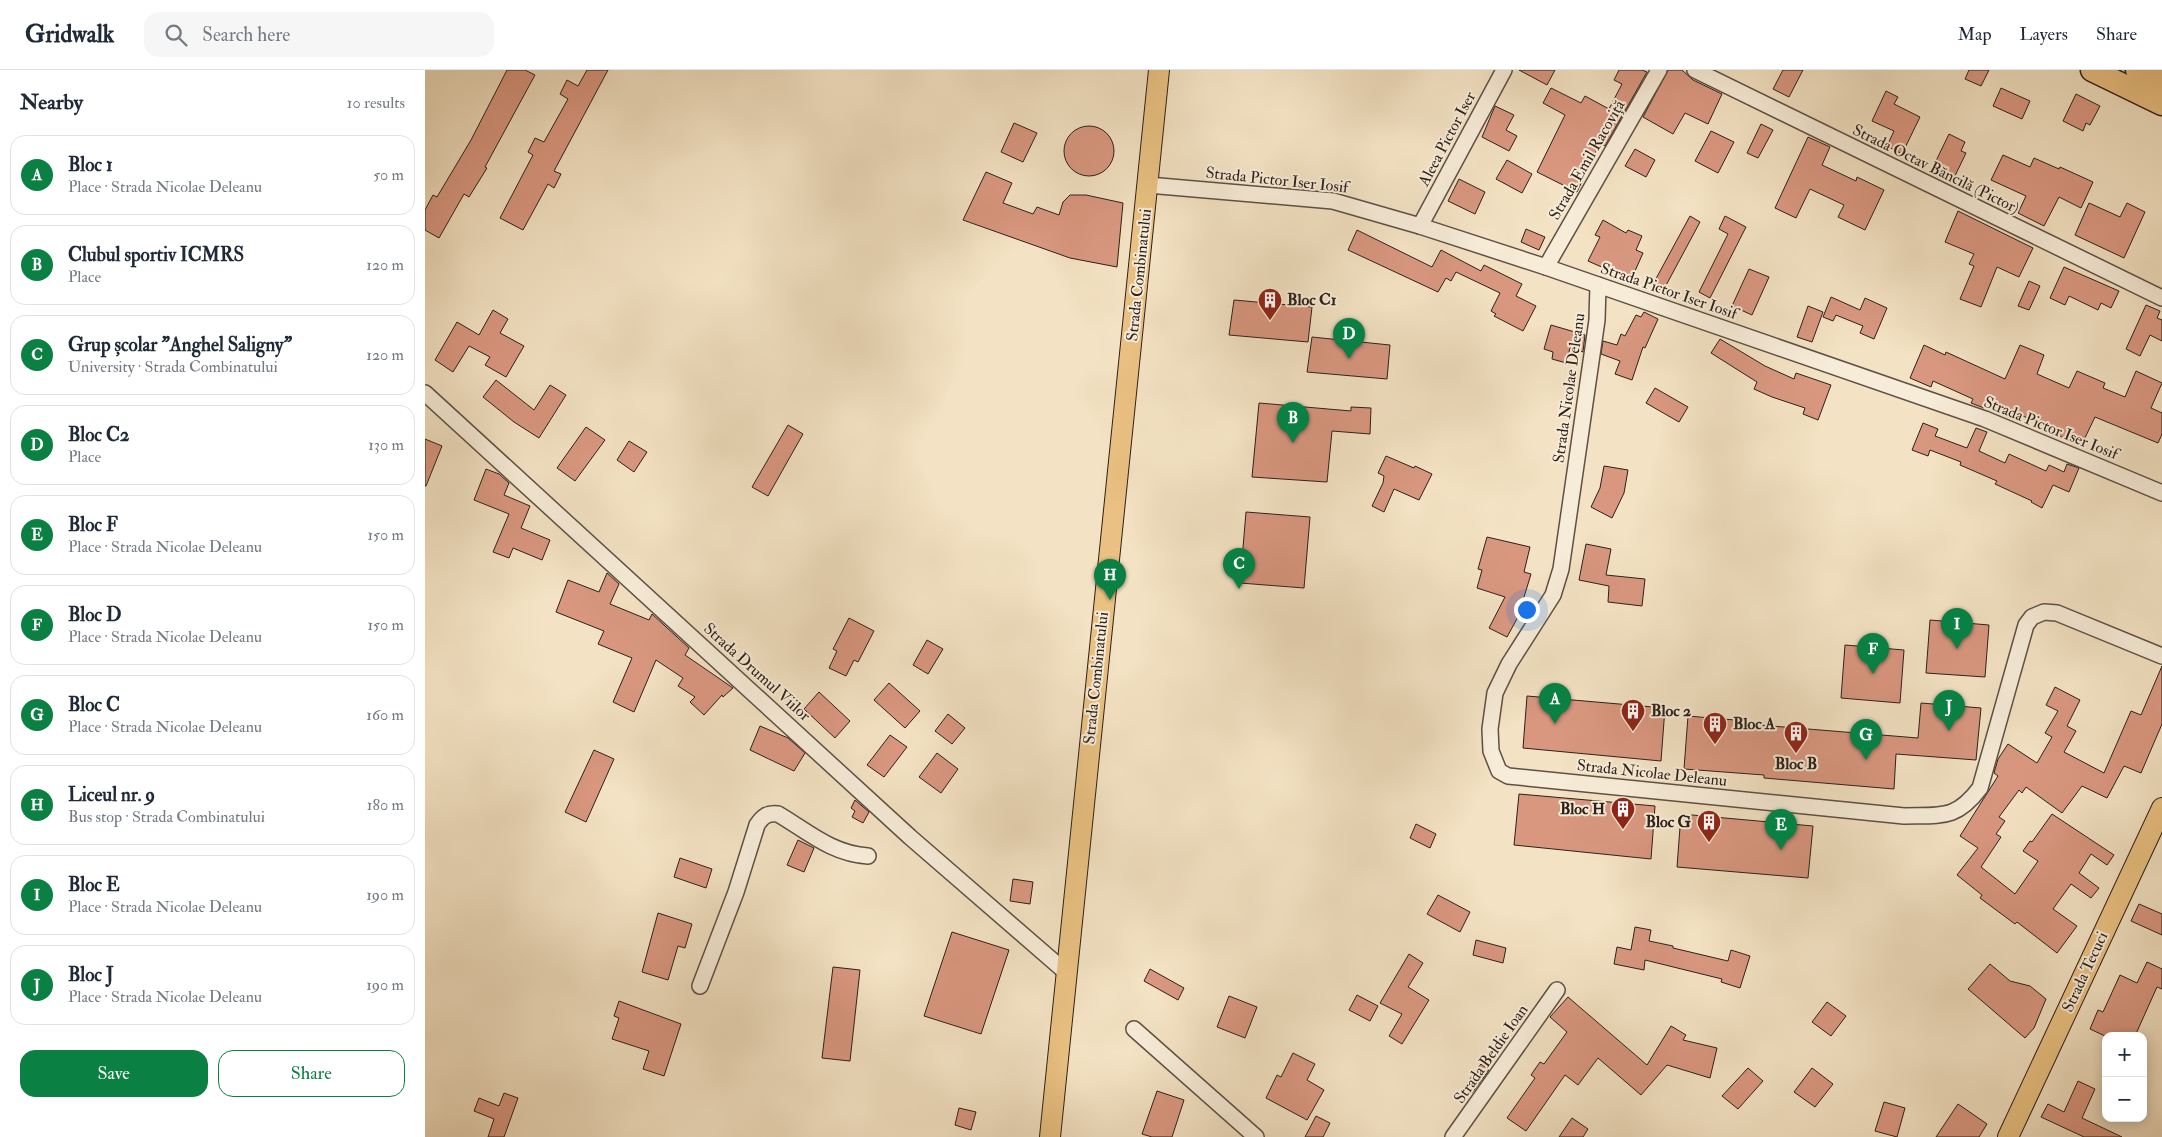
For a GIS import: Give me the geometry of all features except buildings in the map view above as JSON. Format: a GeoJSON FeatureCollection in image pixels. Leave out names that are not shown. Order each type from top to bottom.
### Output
{"type":"FeatureCollection","features":[{"type":"Feature","properties":{"kind":"highway"},"geometry":{"type":"LineString","coordinates":[[2092,70],[2162,104]]}},
{"type":"Feature","properties":{"kind":"highway"},"geometry":{"type":"LineString","coordinates":[[2137,70],[2162,82]]}},
{"type":"Feature","properties":{"kind":"main road","name":"Strada Combinatului"},"geometry":{"type":"LineString","coordinates":[[1050,1137],[1092,709],[1159,70]]}},
{"type":"Feature","properties":{"kind":"main road","name":"Strada Tecuci"},"geometry":{"type":"LineString","coordinates":[[2008,1137],[2162,808]]}},
{"type":"Feature","properties":{"kind":"street","name":"Aleea Pictor Iser"},"geometry":{"type":"LineString","coordinates":[[1420,226],[1504,70]]}},
{"type":"Feature","properties":{"kind":"street","name":"Strada Emil Racoviță"},"geometry":{"type":"LineString","coordinates":[[1546,267],[1659,70]]}},
{"type":"Feature","properties":{"kind":"street","name":"Strada Octav Băncilă (Pictor)"},"geometry":{"type":"LineString","coordinates":[[1695,70],[2162,298]]}},
{"type":"Feature","properties":{"kind":"street","name":"Strada Pictor Iser Iosif"},"geometry":{"type":"LineString","coordinates":[[1148,185],[1333,202],[1420,226],[1546,267],[1985,419],[2162,493]]}},
{"type":"Feature","properties":{"kind":"street","name":"Strada Nicolae Deleanu"},"geometry":{"type":"LineString","coordinates":[[1598,285],[1597,320],[1561,569],[1553,595],[1509,664],[1495,694],[1490,729],[1491,751],[1499,771],[1508,776],[1904,816],[1953,814],[1967,805],[1980,788],[2026,626],[2032,617],[2044,612],[2057,612],[2162,656]]}},
{"type":"Feature","properties":{"kind":"street","name":"Strada Drumul Viilor"},"geometry":{"type":"LineString","coordinates":[[425,393],[910,837],[1067,974]]}},
{"type":"Feature","properties":{"kind":"street"},"geometry":{"type":"LineString","coordinates":[[700,986],[736,892],[757,825],[764,816],[770,813],[778,814],[832,847],[845,853],[868,856]]}},
{"type":"Feature","properties":{"kind":"street","name":"Strada Beldie Ioan"},"geometry":{"type":"LineString","coordinates":[[1453,1137],[1557,990]]}},
{"type":"Feature","properties":{"kind":"street"},"geometry":{"type":"LineString","coordinates":[[1134,1029],[1256,1137]]}},
{"type":"Feature","properties":{"kind":"place","name":"Bloc C1"},"geometry":{"type":"Point","coordinates":[1270,321]}},
{"type":"Feature","properties":{"kind":"place","name":"Bloc C2"},"geometry":{"type":"Point","coordinates":[1349,359]}},
{"type":"Feature","properties":{"kind":"place","name":"Clubul sportiv ICMRS"},"geometry":{"type":"Point","coordinates":[1293,443]}},
{"type":"Feature","properties":{"kind":"place","name":"Grup școlar \"Anghel Saligny\""},"geometry":{"type":"Point","coordinates":[1239,589]}},
{"type":"Feature","properties":{"kind":"place","name":"Liceul nr. 9"},"geometry":{"type":"Point","coordinates":[1110,600]}},
{"type":"Feature","properties":{"kind":"place","name":"Bloc E"},"geometry":{"type":"Point","coordinates":[1957,649]}},
{"type":"Feature","properties":{"kind":"place","name":"Bloc D"},"geometry":{"type":"Point","coordinates":[1873,674]}},
{"type":"Feature","properties":{"kind":"place","name":"Bloc 1"},"geometry":{"type":"Point","coordinates":[1555,724]}},
{"type":"Feature","properties":{"kind":"place","name":"Bloc J"},"geometry":{"type":"Point","coordinates":[1949,731]}},
{"type":"Feature","properties":{"kind":"place","name":"Bloc 2"},"geometry":{"type":"Point","coordinates":[1633,732]}},
{"type":"Feature","properties":{"kind":"place","name":"Bloc A"},"geometry":{"type":"Point","coordinates":[1715,745]}},
{"type":"Feature","properties":{"kind":"place","name":"Bloc B"},"geometry":{"type":"Point","coordinates":[1796,754]}},
{"type":"Feature","properties":{"kind":"place","name":"Bloc C"},"geometry":{"type":"Point","coordinates":[1866,760]}},
{"type":"Feature","properties":{"kind":"place","name":"Bloc H"},"geometry":{"type":"Point","coordinates":[1623,830]}},
{"type":"Feature","properties":{"kind":"place","name":"Bloc G"},"geometry":{"type":"Point","coordinates":[1709,843]}},
{"type":"Feature","properties":{"kind":"place","name":"Bloc F"},"geometry":{"type":"Point","coordinates":[1781,850]}}]}
